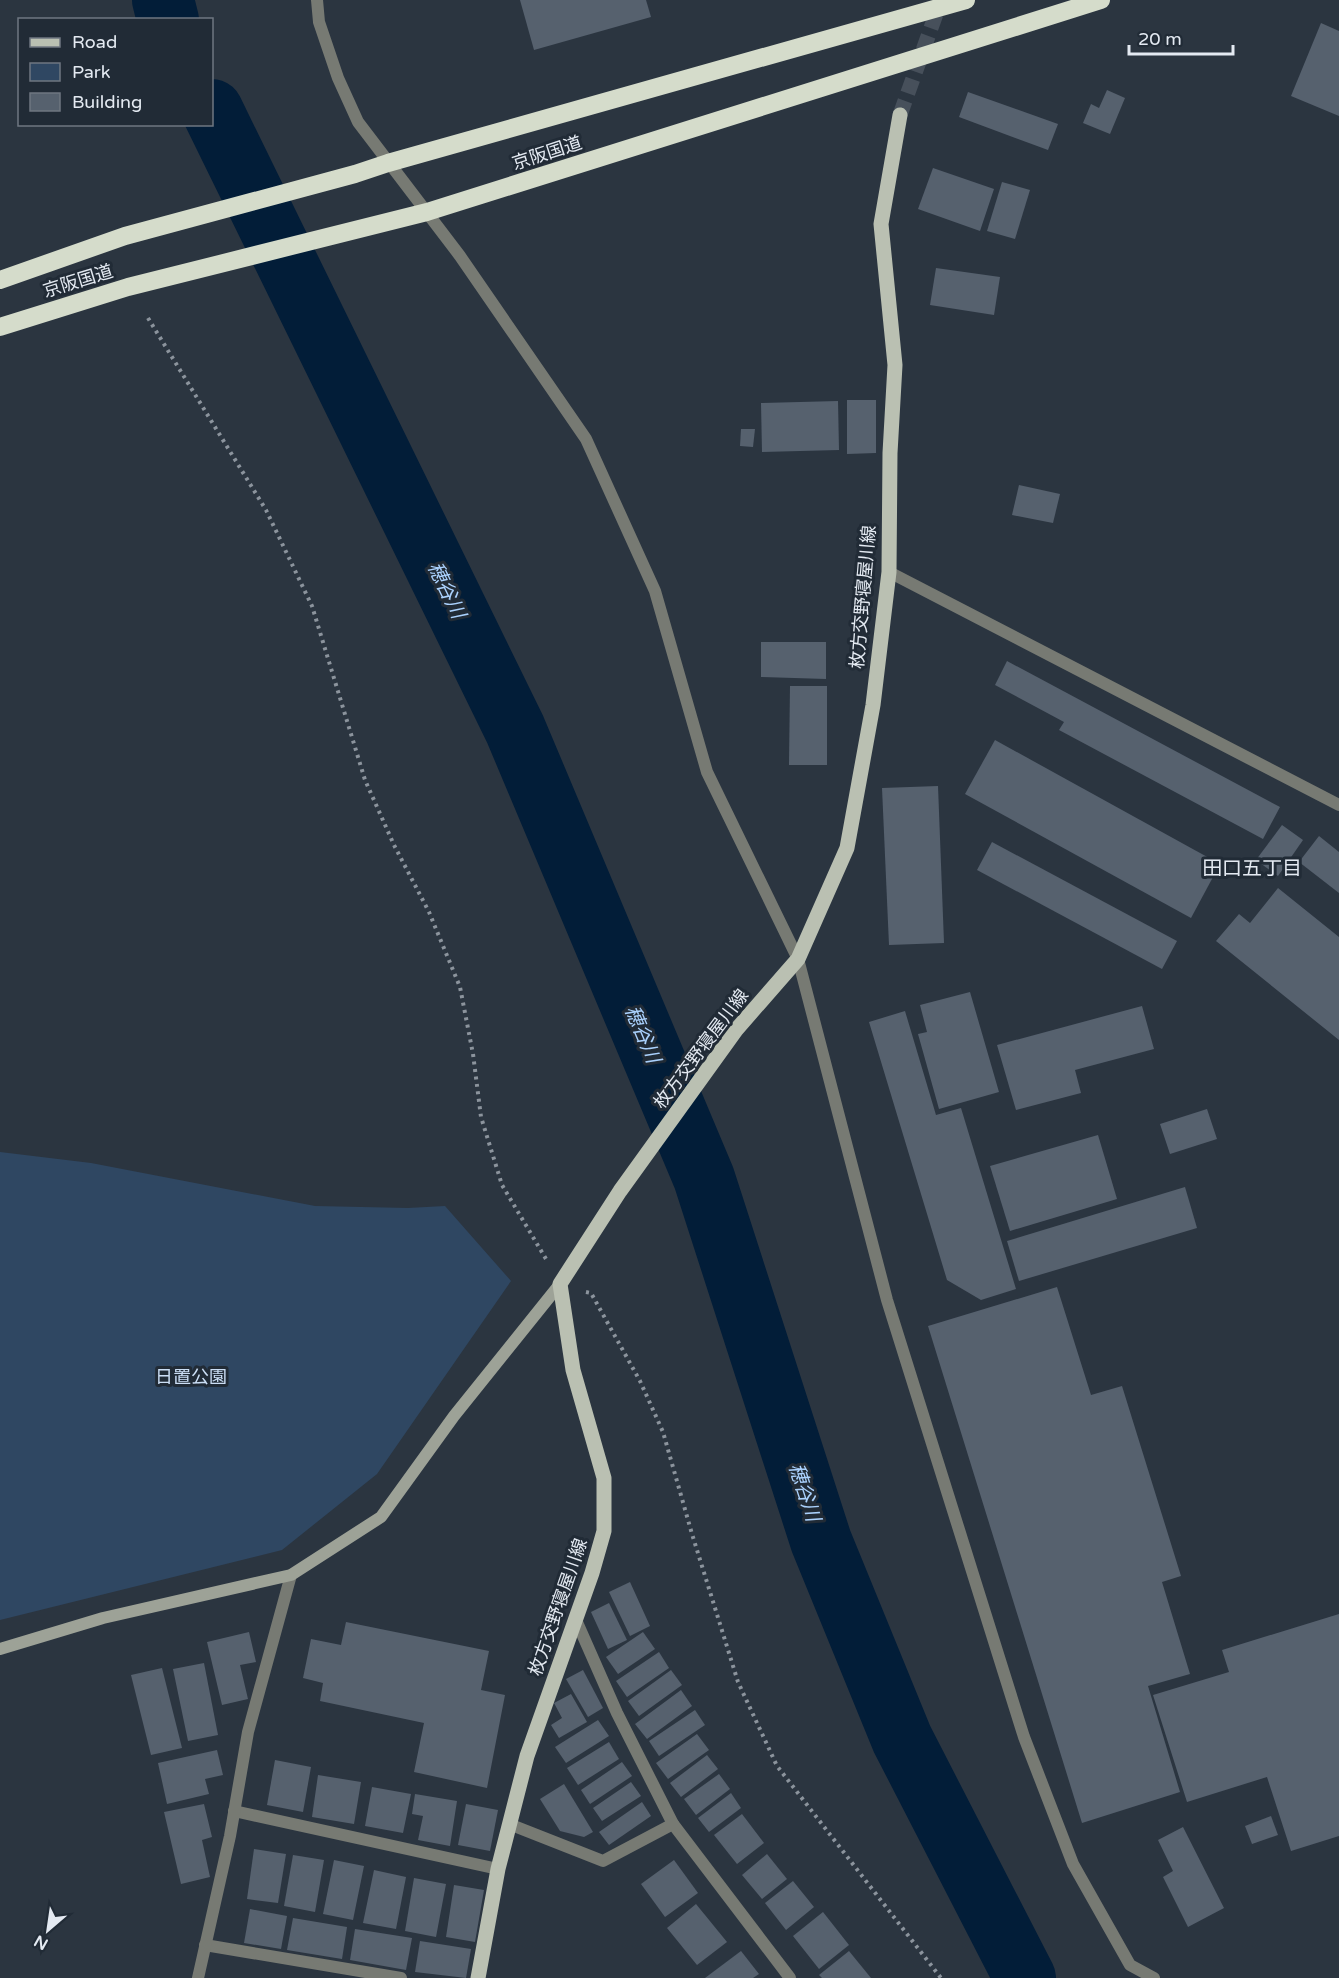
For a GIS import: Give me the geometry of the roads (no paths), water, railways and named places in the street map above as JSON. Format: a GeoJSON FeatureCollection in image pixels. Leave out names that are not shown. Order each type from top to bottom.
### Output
{"type":"FeatureCollection","features":[{"type":"Feature","properties":{"kind":"highway","name":"京阪国道"},"geometry":{"type":"LineString","coordinates":[[0,280],[125,236],[355,174],[387,163],[966,0]]}},
{"type":"Feature","properties":{"kind":"highway","name":"京阪国道"},"geometry":{"type":"LineString","coordinates":[[0,327],[128,287],[428,212],[1101,0]]}},
{"type":"Feature","properties":{"kind":"main road","name":"枚方交野寝屋川線"},"geometry":{"type":"LineString","coordinates":[[478,1978],[498,1869],[527,1756],[592,1574],[604,1531],[604,1478],[573,1370],[560,1284],[620,1191],[736,1030],[798,959],[847,848],[873,705],[889,572],[890,453],[895,365],[880,224],[900,115]]}},
{"type":"Feature","properties":{"kind":"street"},"geometry":{"type":"LineString","coordinates":[[317,0],[319,22],[338,78],[358,122],[387,163],[428,212],[586,440],[655,591],[706,772],[798,959],[887,1300],[1024,1737],[1072,1864],[1130,1965],[1154,1978]]}},
{"type":"Feature","properties":{"kind":"street"},"geometry":{"type":"LineString","coordinates":[[889,572],[1339,805]]}},
{"type":"Feature","properties":{"kind":"street"},"geometry":{"type":"LineString","coordinates":[[0,1649],[103,1618],[291,1575],[381,1517],[454,1416],[560,1284]]}},
{"type":"Feature","properties":{"kind":"street"},"geometry":{"type":"LineString","coordinates":[[198,1978],[249,1732],[291,1575]]}},
{"type":"Feature","properties":{"kind":"street"},"geometry":{"type":"LineString","coordinates":[[576,1620],[617,1713],[673,1824],[790,1978]]}},
{"type":"Feature","properties":{"kind":"street"},"geometry":{"type":"LineString","coordinates":[[234,1811],[498,1869]]}},
{"type":"Feature","properties":{"kind":"street"},"geometry":{"type":"LineString","coordinates":[[509,1824],[603,1861],[673,1824]]}},
{"type":"Feature","properties":{"kind":"street"},"geometry":{"type":"LineString","coordinates":[[205,1946],[401,1978]]}},
{"type":"Feature","properties":{"kind":"waterway","name":"穂谷川"},"geometry":{"type":"LineString","coordinates":[[163,0],[168,18]]}},
{"type":"Feature","properties":{"kind":"waterway","name":"穂谷川"},"geometry":{"type":"LineString","coordinates":[[213,112],[515,729],[704,1178],[821,1541],[902,1739],[1025,1978]]}},
{"type":"Feature","properties":{"kind":"tunnel"},"geometry":{"type":"LineString","coordinates":[[900,115],[941,0]]}},
{"type":"Feature","properties":{"kind":"district","name":"田口五丁目"},"geometry":{"type":"Point","coordinates":[1252,868]}},
{"type":"Feature","properties":{"kind":"park label","name":"日置公園"},"geometry":{"type":"Point","coordinates":[191,1377]}}]}
